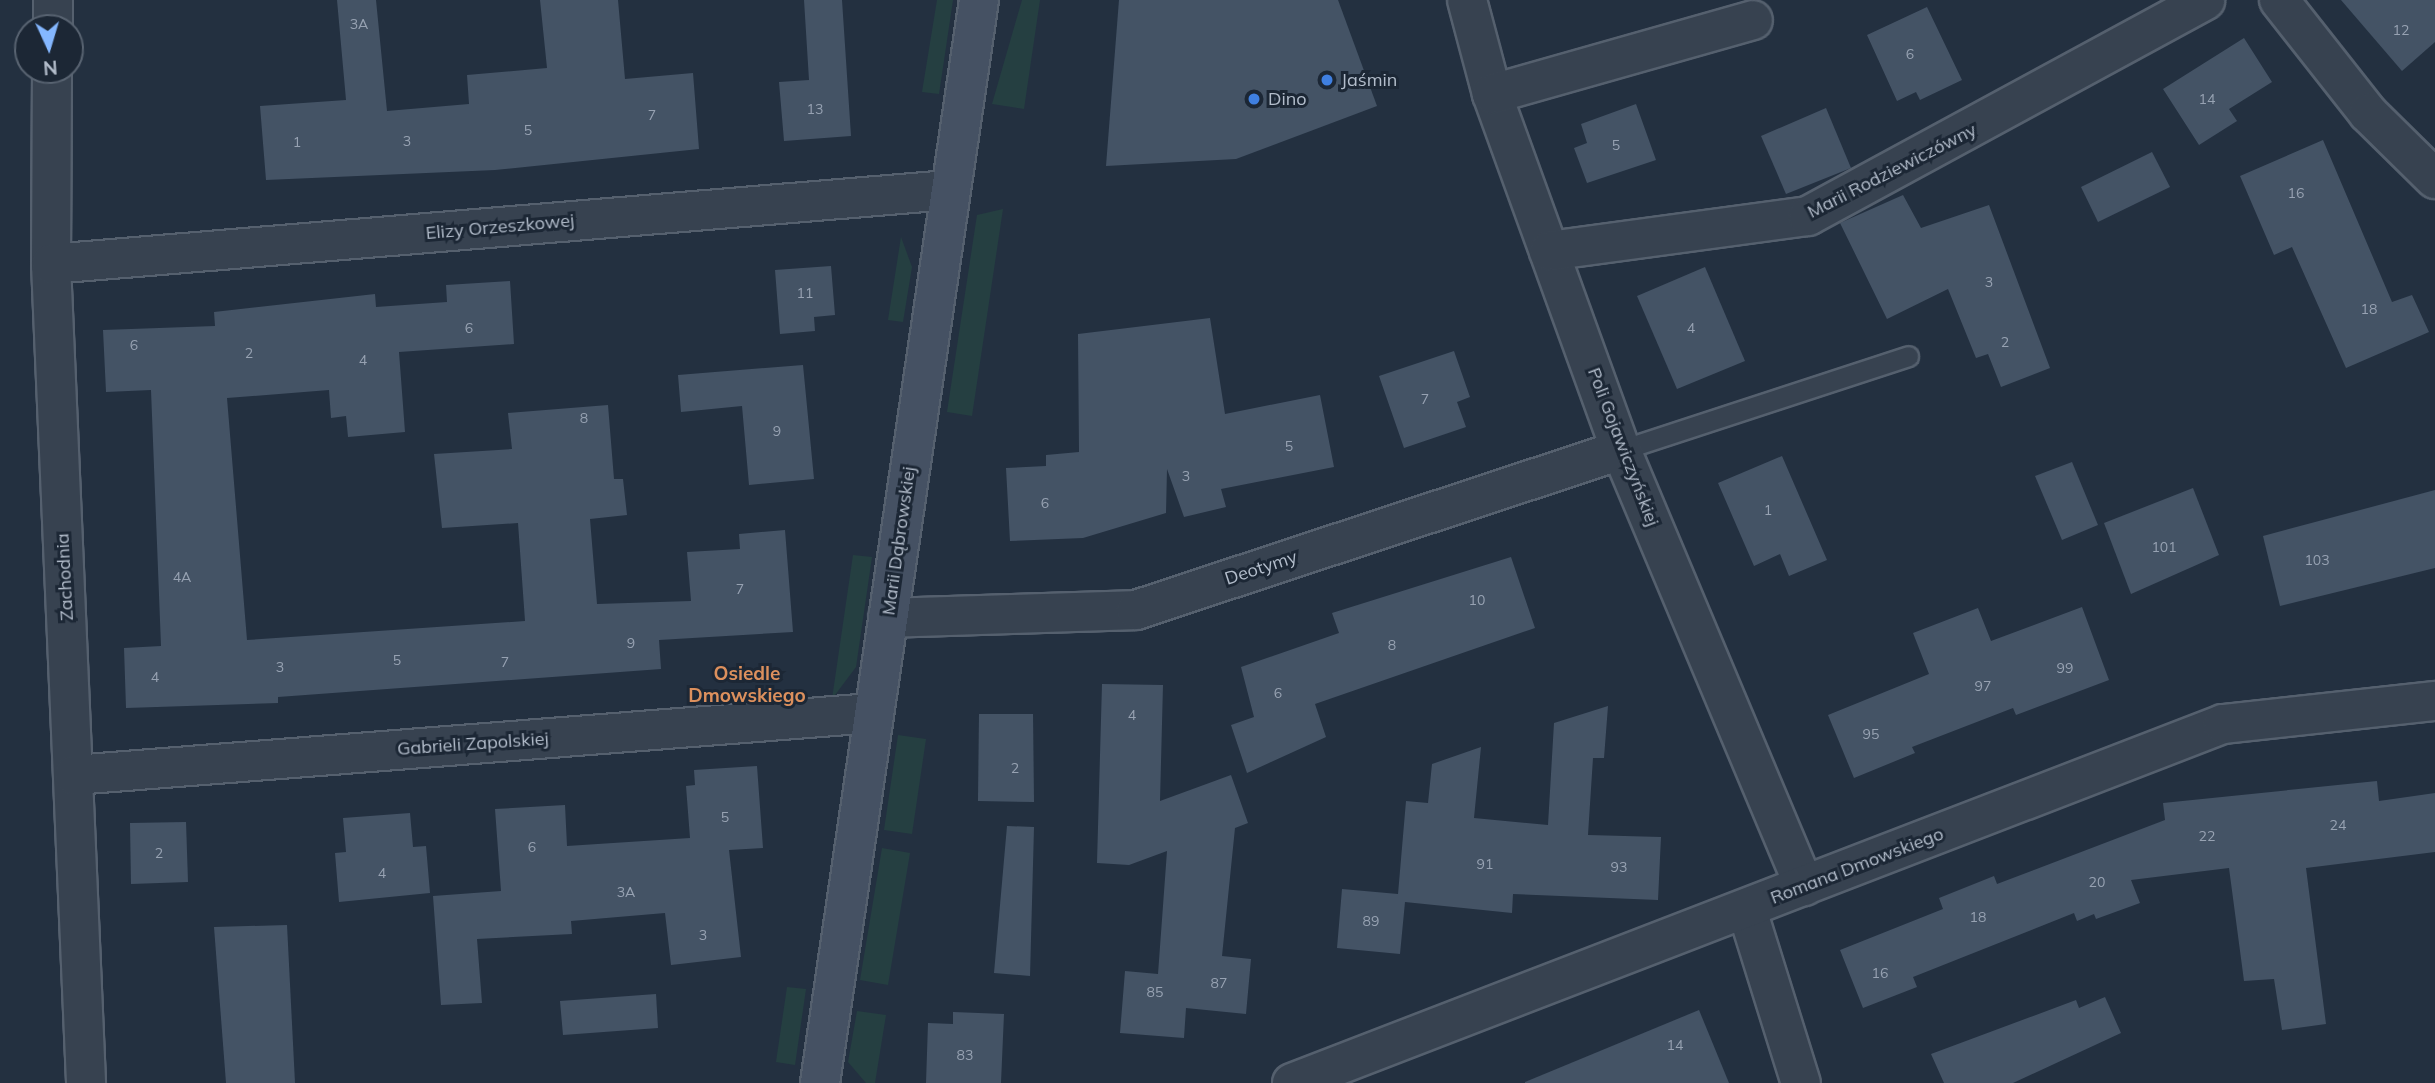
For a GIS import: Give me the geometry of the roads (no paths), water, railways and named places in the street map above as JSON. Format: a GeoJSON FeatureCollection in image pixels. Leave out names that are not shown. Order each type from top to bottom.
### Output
{"type":"FeatureCollection","features":[{"type":"Feature","properties":{"kind":"street","name":"Marii Dąbrowskiej"},"geometry":{"type":"LineString","coordinates":[[820,1083],[979,0]]}},
{"type":"Feature","properties":{"kind":"street","name":"Poli Gojawiczyńskiej"},"geometry":{"type":"LineString","coordinates":[[1467,0],[1492,94],[1621,450],[1804,886]]}},
{"type":"Feature","properties":{"kind":"street","name":"Marii Rodziewiczówny"},"geometry":{"type":"LineString","coordinates":[[1549,251],[1808,216],[2205,0]]}},
{"type":"Feature","properties":{"kind":"street"},"geometry":{"type":"LineString","coordinates":[[2279,0],[2368,113],[2435,179]]}},
{"type":"Feature","properties":{"kind":"street"},"geometry":{"type":"LineString","coordinates":[[1492,94],[1753,20]]}},
{"type":"Feature","properties":{"kind":"street","name":"Zachodnia"},"geometry":{"type":"LineString","coordinates":[[52,84],[51,264],[86,1083]]}},
{"type":"Feature","properties":{"kind":"street","name":"Elizy Orzeszkowej"},"geometry":{"type":"LineString","coordinates":[[51,264],[950,190]]}},
{"type":"Feature","properties":{"kind":"street","name":"Deotymy"},"geometry":{"type":"LineString","coordinates":[[888,618],[1136,610],[1621,450]]}},
{"type":"Feature","properties":{"kind":"street","name":"Romana Dmowskiego"},"geometry":{"type":"LineString","coordinates":[[1292,1083],[2223,724],[2435,701]]}},
{"type":"Feature","properties":{"kind":"street","name":"Gabrieli Zapolskiej"},"geometry":{"type":"LineString","coordinates":[[74,775],[873,713]]}},
{"type":"Feature","properties":{"kind":"street"},"geometry":{"type":"LineString","coordinates":[[1747,909],[1801,1083]]}},
{"type":"Feature","properties":{"kind":"lane"},"geometry":{"type":"LineString","coordinates":[[1621,450],[1908,356]]}},
{"type":"Feature","properties":{"kind":"place","name":"Jaśmin"},"geometry":{"type":"Point","coordinates":[1327,80]}},
{"type":"Feature","properties":{"kind":"place","name":"Dino"},"geometry":{"type":"Point","coordinates":[1254,99]}},
{"type":"Feature","properties":{"kind":"district","name":"Osiedle Dmowskiego"},"geometry":{"type":"Point","coordinates":[747,685]}}]}
